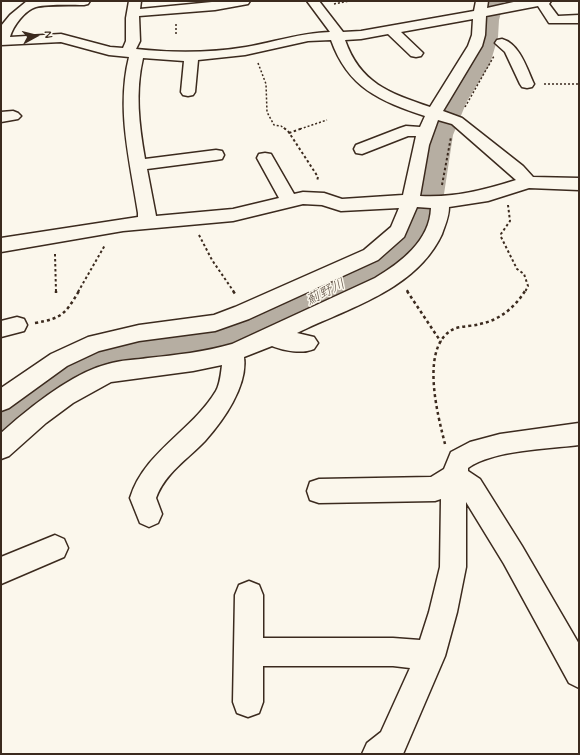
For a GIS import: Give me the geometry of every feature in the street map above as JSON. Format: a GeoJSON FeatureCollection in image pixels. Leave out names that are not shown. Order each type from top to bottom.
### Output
{"type":"FeatureCollection","features":[{"type":"Feature","properties":{"kind":"street"},"geometry":{"type":"LineString","coordinates":[[84,1],[35,2],[18,13],[9,24],[1,41],[61,38],[92,47],[132,54],[171,57],[252,50],[298,39],[361,35],[480,15],[526,3],[544,1],[543,4],[554,20],[579,19]]}},
{"type":"Feature","properties":{"kind":"street"},"geometry":{"type":"LineString","coordinates":[[134,12],[244,1]]}},
{"type":"Feature","properties":{"kind":"street"},"geometry":{"type":"LineString","coordinates":[[313,1],[337,33],[347,63],[364,81],[378,91],[395,99],[457,121],[460,125],[517,170],[528,182]]}},
{"type":"Feature","properties":{"kind":"street"},"geometry":{"type":"LineString","coordinates":[[499,9],[501,15],[501,36]]}},
{"type":"Feature","properties":{"kind":"street"},"geometry":{"type":"LineString","coordinates":[[1,10],[18,13]]}},
{"type":"Feature","properties":{"kind":"street"},"geometry":{"type":"LineString","coordinates":[[134,12],[176,20]]}},
{"type":"Feature","properties":{"kind":"street"},"geometry":{"type":"LineString","coordinates":[[134,12],[131,110],[147,213],[146,222]]}},
{"type":"Feature","properties":{"kind":"street"},"geometry":{"type":"LineString","coordinates":[[480,15],[501,36],[533,85]]}},
{"type":"Feature","properties":{"kind":"street"},"geometry":{"type":"LineString","coordinates":[[1,401],[59,360],[95,343],[139,333],[215,323],[245,312],[371,254],[389,241],[400,229],[410,201],[426,132],[434,113],[475,46],[480,15]]}},
{"type":"Feature","properties":{"kind":"street"},"geometry":{"type":"LineString","coordinates":[[391,30],[416,53]]}},
{"type":"Feature","properties":{"kind":"street"},"geometry":{"type":"LineString","coordinates":[[188,92],[188,74],[191,56]]}},
{"type":"Feature","properties":{"kind":"street"},"geometry":{"type":"LineString","coordinates":[[362,149],[406,131],[426,132]]}},
{"type":"Feature","properties":{"kind":"street"},"geometry":{"type":"LineString","coordinates":[[139,165],[216,155]]}},
{"type":"Feature","properties":{"kind":"street"},"geometry":{"type":"LineString","coordinates":[[265,158],[289,200]]}},
{"type":"Feature","properties":{"kind":"street"},"geometry":{"type":"LineString","coordinates":[[1,245],[146,222],[233,215],[289,200],[311,197],[348,206],[410,201],[439,203],[488,195],[528,182],[579,184]]}},
{"type":"Feature","properties":{"kind":"street"},"geometry":{"type":"LineString","coordinates":[[1,448],[39,414],[70,392],[108,373],[199,361],[233,353],[383,283],[398,274],[421,254],[432,238],[441,212],[439,203]]}},
{"type":"Feature","properties":{"kind":"street"},"geometry":{"type":"LineString","coordinates":[[272,336],[283,341],[307,343]]}},
{"type":"Feature","properties":{"kind":"street"},"geometry":{"type":"LineString","coordinates":[[149,514],[143,498],[145,491],[163,464],[197,433],[225,397],[229,387],[234,361],[233,353]]}},
{"type":"Feature","properties":{"kind":"street"},"geometry":{"type":"LineString","coordinates":[[387,750],[430,656],[443,612],[453,567],[456,470],[460,459],[485,447],[579,434]]}},
{"type":"Feature","properties":{"kind":"street"},"geometry":{"type":"LineString","coordinates":[[319,490],[435,489],[456,470]]}},
{"type":"Feature","properties":{"kind":"street"},"geometry":{"type":"LineString","coordinates":[[456,470],[471,487],[513,555],[579,673]]}},
{"type":"Feature","properties":{"kind":"street"},"geometry":{"type":"LineString","coordinates":[[1,570],[55,548]]}},
{"type":"Feature","properties":{"kind":"street"},"geometry":{"type":"LineString","coordinates":[[248,702],[249,595]]}},
{"type":"Feature","properties":{"kind":"street"},"geometry":{"type":"LineString","coordinates":[[248,652],[393,652],[430,656]]}},
{"type":"Feature","properties":{"kind":"path"},"geometry":{"type":"LineString","coordinates":[[176,20],[176,35]]}},
{"type":"Feature","properties":{"kind":"path"},"geometry":{"type":"LineString","coordinates":[[252,50],[266,84],[267,112],[274,125],[281,126],[289,133],[318,177],[314,187],[289,200]]}},
{"type":"Feature","properties":{"kind":"path"},"geometry":{"type":"LineString","coordinates":[[533,85],[547,83],[579,84]]}},
{"type":"Feature","properties":{"kind":"path"},"geometry":{"type":"LineString","coordinates":[[289,133],[327,120]]}},
{"type":"Feature","properties":{"kind":"path"},"geometry":{"type":"LineString","coordinates":[[456,470],[447,451],[433,393],[434,366],[441,342],[454,329],[483,324],[496,319],[517,304],[528,286],[524,274],[517,269],[500,234],[510,221],[510,214],[508,206],[500,192]]}},
{"type":"Feature","properties":{"kind":"path"},"geometry":{"type":"LineString","coordinates":[[190,218],[212,260],[234,291],[245,312]]}},
{"type":"Feature","properties":{"kind":"path"},"geometry":{"type":"LineString","coordinates":[[9,327],[54,319],[62,316],[67,311],[117,226]]}},
{"type":"Feature","properties":{"kind":"path"},"geometry":{"type":"LineString","coordinates":[[55,236],[56,293]]}},
{"type":"Feature","properties":{"kind":"path"},"geometry":{"type":"LineString","coordinates":[[398,274],[441,342]]}},
{"type":"Feature","properties":{"kind":"waterway","name":"薊野川"},"geometry":{"type":"LineString","coordinates":[[1,424],[26,403],[77,370],[98,360],[118,353],[207,343],[227,337],[273,318],[378,268],[399,252],[409,242],[421,220],[429,194],[439,135],[454,101],[478,64],[486,37],[488,20],[493,1]]}}]}
